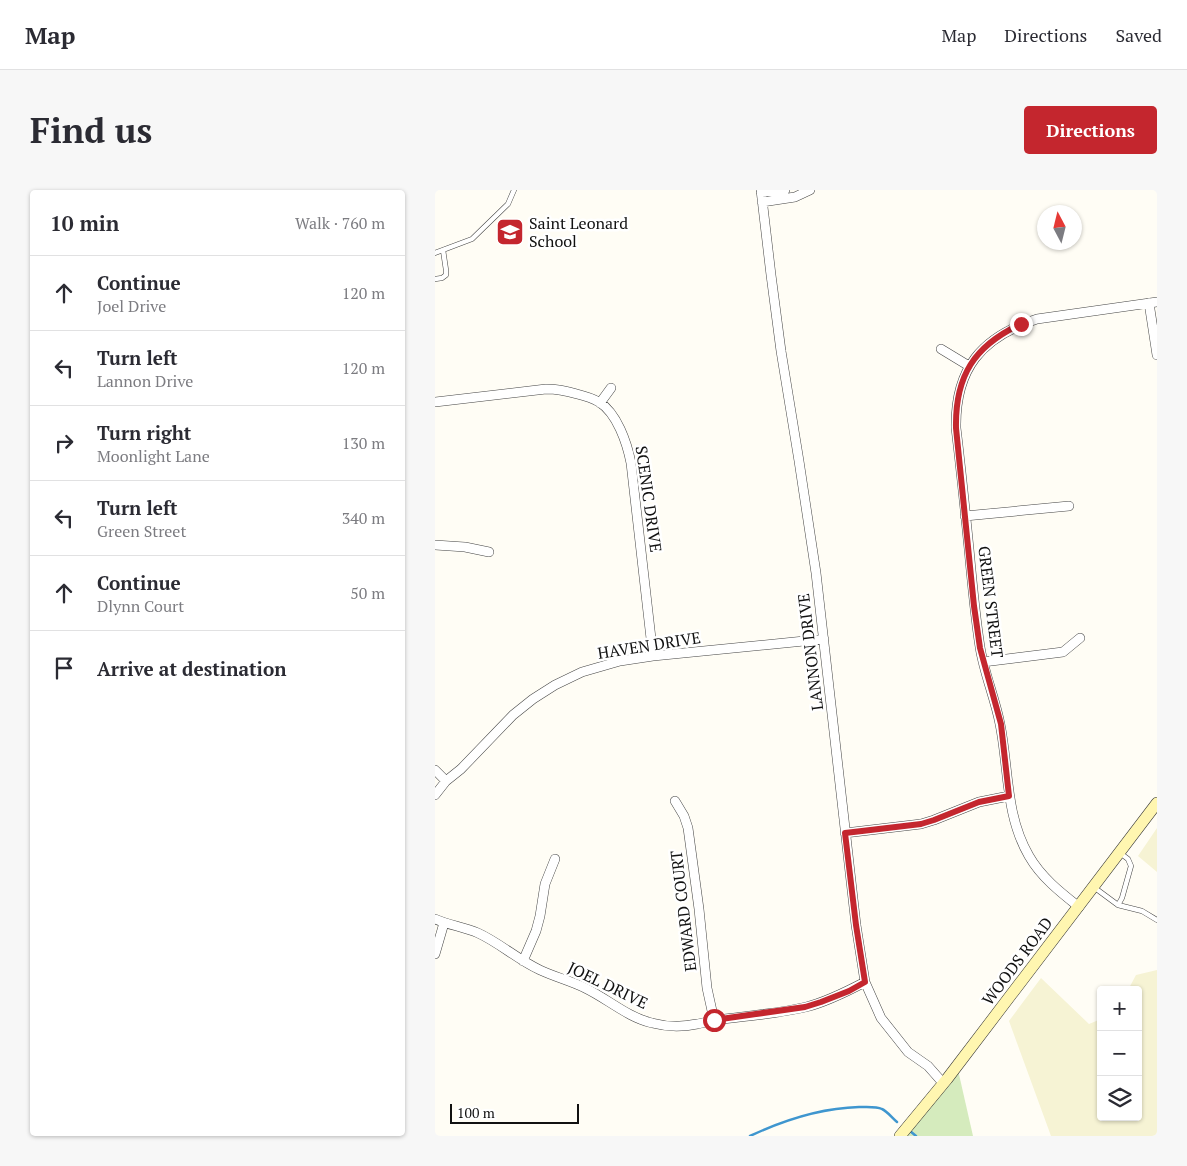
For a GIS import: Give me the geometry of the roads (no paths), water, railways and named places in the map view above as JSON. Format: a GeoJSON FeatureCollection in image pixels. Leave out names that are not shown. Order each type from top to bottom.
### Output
{"type":"FeatureCollection","features":[{"type":"Feature","properties":{"kind":"street"},"geometry":{"type":"LineString","coordinates":[[761,195],[785,190]]}},
{"type":"Feature","properties":{"kind":"street"},"geometry":{"type":"LineString","coordinates":[[761,195],[795,197],[808,190],[815,190]]}},
{"type":"Feature","properties":{"kind":"street","name":"LANNON DRIVE"},"geometry":{"type":"LineString","coordinates":[[761,195],[781,351],[814,561],[856,925],[865,982],[881,1018],[909,1052],[928,1066],[943,1082]]}},
{"type":"Feature","properties":{"kind":"street"},"geometry":{"type":"LineString","coordinates":[[941,349],[969,366],[994,340],[1006,331],[1021,324],[1037,319],[1153,303],[1157,355]]}},
{"type":"Feature","properties":{"kind":"street","name":"GREEN STREET"},"geometry":{"type":"LineString","coordinates":[[969,366],[957,399],[956,428],[974,606],[983,662],[1001,724],[1009,796],[1016,827],[1029,856],[1046,879],[1079,907]]}},
{"type":"Feature","properties":{"kind":"street"},"geometry":{"type":"LineString","coordinates":[[600,403],[611,388]]}},
{"type":"Feature","properties":{"kind":"street","name":"SCENIC DRIVE"},"geometry":{"type":"LineString","coordinates":[[435,402],[556,389],[587,396],[600,403],[614,418],[625,440],[631,463],[653,656]]}},
{"type":"Feature","properties":{"kind":"street"},"geometry":{"type":"LineString","coordinates":[[965,516],[1069,506]]}},
{"type":"Feature","properties":{"kind":"street"},"geometry":{"type":"LineString","coordinates":[[435,545],[465,547],[489,552]]}},
{"type":"Feature","properties":{"kind":"street"},"geometry":{"type":"LineString","coordinates":[[983,662],[1063,652],[1080,638]]}},
{"type":"Feature","properties":{"kind":"street","name":"HAVEN DRIVE"},"geometry":{"type":"LineString","coordinates":[[435,795],[446,781],[461,769],[513,715],[555,685],[582,672],[620,661],[653,656],[824,639]]}},
{"type":"Feature","properties":{"kind":"street"},"geometry":{"type":"LineString","coordinates":[[435,770],[446,781]]}},
{"type":"Feature","properties":{"kind":"street"},"geometry":{"type":"LineString","coordinates":[[845,833],[921,824],[979,802],[1009,796]]}},
{"type":"Feature","properties":{"kind":"street","name":"EDWARD COURT"},"geometry":{"type":"LineString","coordinates":[[675,801],[684,816],[688,828],[707,988],[714,1020]]}},
{"type":"Feature","properties":{"kind":"street","name":"WOODS ROAD"},"geometry":{"type":"LineString","coordinates":[[900,1136],[947,1079],[1157,803]]}},
{"type":"Feature","properties":{"kind":"street"},"geometry":{"type":"LineString","coordinates":[[523,961],[536,931],[545,884],[555,859]]}},
{"type":"Feature","properties":{"kind":"street"},"geometry":{"type":"LineString","coordinates":[[435,954],[439,921]]}},
{"type":"Feature","properties":{"kind":"street","name":"JOEL DRIVE"},"geometry":{"type":"LineString","coordinates":[[439,921],[467,928],[478,933],[540,970],[587,989],[628,1014],[651,1023],[675,1026],[694,1025],[714,1020],[805,1007],[849,991],[865,982]]}},
{"type":"Feature","properties":{"kind":"lane"},"geometry":{"type":"LineString","coordinates":[[435,254],[472,239],[508,204],[514,190]]}},
{"type":"Feature","properties":{"kind":"lane"},"geometry":{"type":"LineString","coordinates":[[435,279],[446,275],[443,250]]}},
{"type":"Feature","properties":{"kind":"lane"},"geometry":{"type":"LineString","coordinates":[[1118,905],[1122,898],[1131,866],[1128,860],[1119,853]]}},
{"type":"Feature","properties":{"kind":"lane"},"geometry":{"type":"LineString","coordinates":[[1094,887],[1118,905],[1142,911],[1157,920]]}},
{"type":"Feature","properties":{"kind":"waterway"},"geometry":{"type":"LineString","coordinates":[[750,1136],[803,1116],[845,1108],[880,1108],[897,1122]]}},
{"type":"Feature","properties":{"kind":"waterway"},"geometry":{"type":"LineString","coordinates":[[910,1131],[916,1136]]}},
{"type":"Feature","properties":{"kind":"place","name":"Saint Leonard School"},"geometry":{"type":"Point","coordinates":[510,232]}}]}
